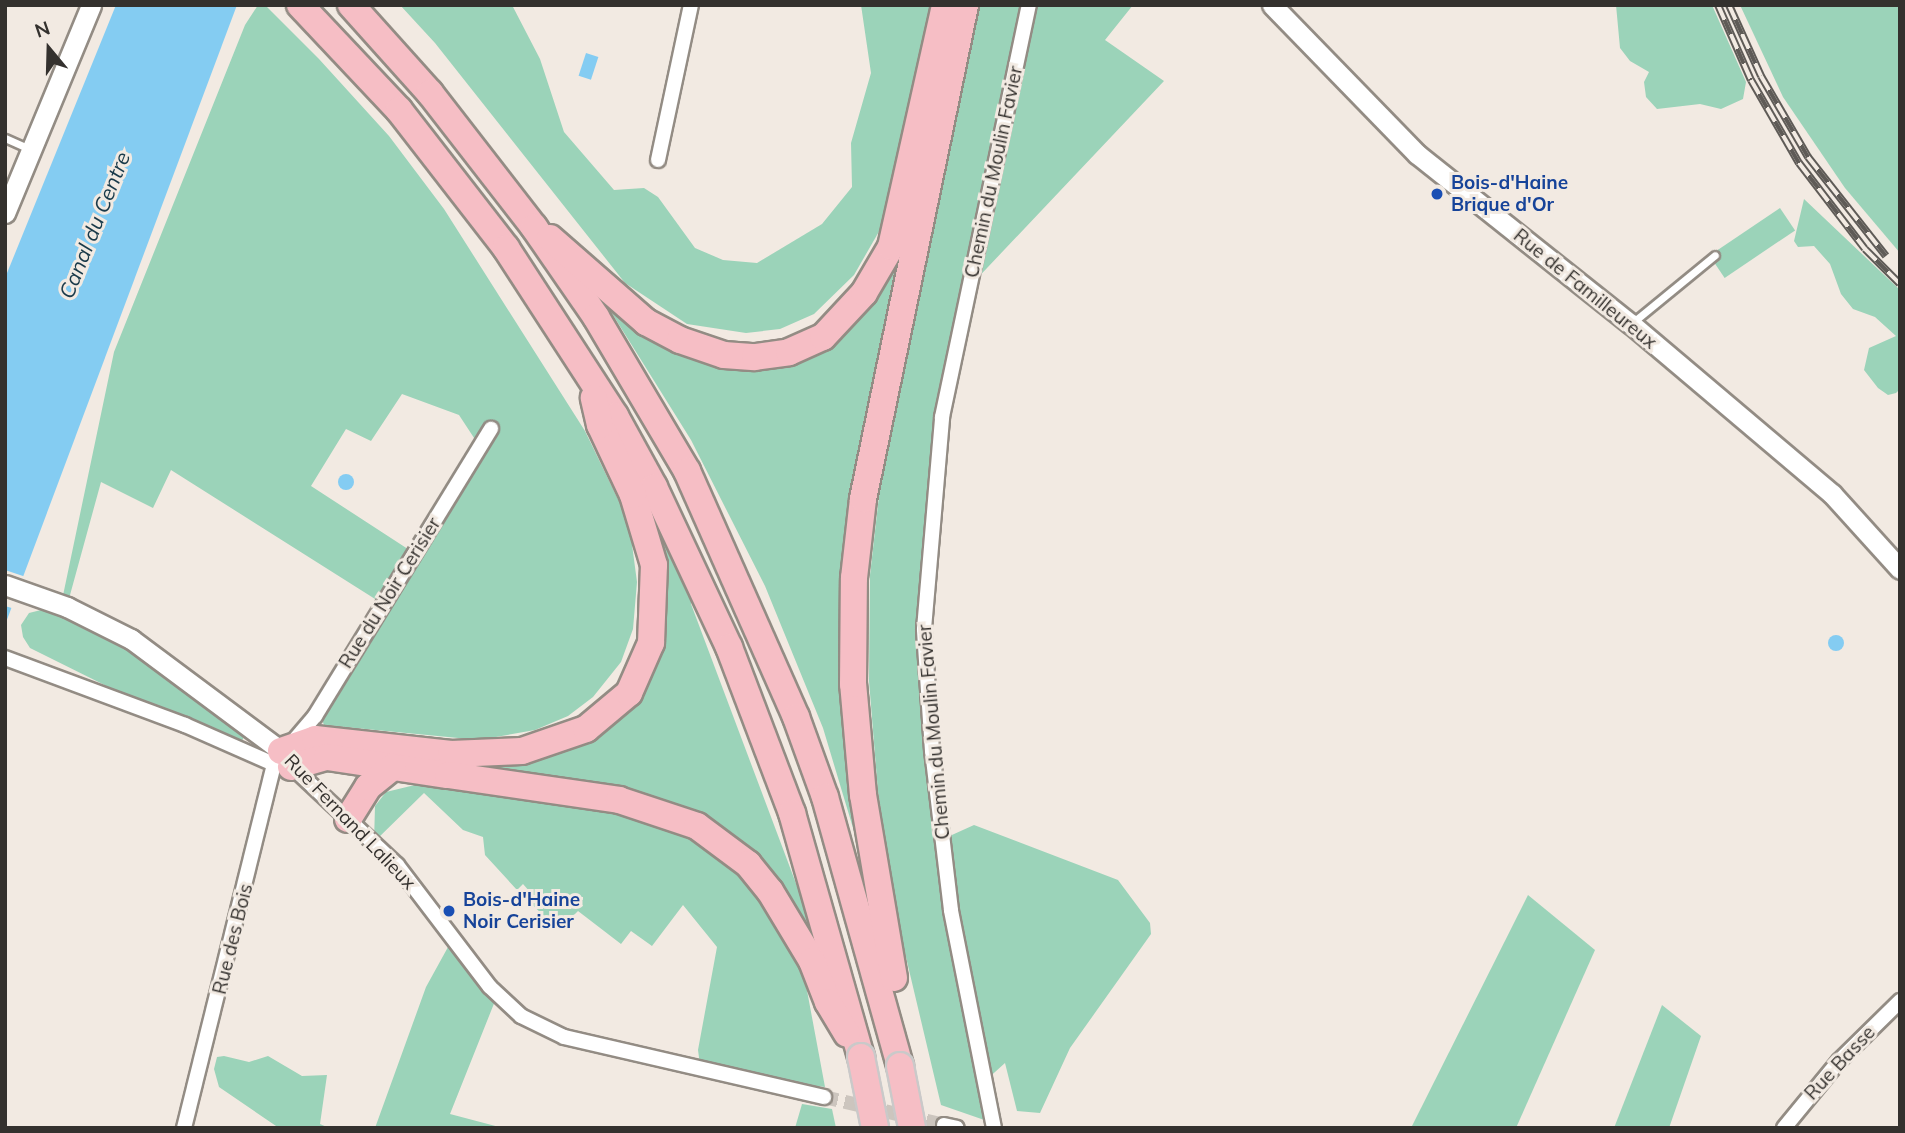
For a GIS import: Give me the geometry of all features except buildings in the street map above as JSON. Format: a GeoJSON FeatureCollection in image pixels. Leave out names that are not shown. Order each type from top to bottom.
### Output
{"type":"FeatureCollection","features":[{"type":"Feature","properties":{"kind":"highway"},"geometry":{"type":"LineString","coordinates":[[300,5],[399,110],[464,192],[588,373],[654,487],[729,647],[792,813],[860,1057],[875,1128]]}},
{"type":"Feature","properties":{"kind":"highway"},"geometry":{"type":"LineString","coordinates":[[351,5],[430,93],[534,227],[596,317],[681,460],[764,637],[825,797],[900,1066],[912,1128]]}},
{"type":"Feature","properties":{"kind":"highway"},"geometry":{"type":"LineString","coordinates":[[534,227],[574,255],[646,322],[680,340],[724,355],[755,357],[789,352],[823,337],[864,293],[891,247],[945,5]]}},
{"type":"Feature","properties":{"kind":"highway"},"geometry":{"type":"LineString","coordinates":[[900,1066],[904,1023],[863,795],[853,684],[854,578],[863,499],[965,5]]}},
{"type":"Feature","properties":{"kind":"highway"},"geometry":{"type":"LineString","coordinates":[[282,761],[315,739],[451,754],[522,751],[586,729],[629,693],[651,643],[654,565],[633,495],[600,425],[588,373]]}},
{"type":"Feature","properties":{"kind":"highway"},"geometry":{"type":"LineString","coordinates":[[282,761],[318,757],[619,800],[697,826],[748,864],[770,891],[860,1057]]}},
{"type":"Feature","properties":{"kind":"highway"},"geometry":{"type":"LineString","coordinates":[[348,819],[368,787],[393,767]]}},
{"type":"Feature","properties":{"kind":"street"},"geometry":{"type":"LineString","coordinates":[[5,213],[92,5]]}},
{"type":"Feature","properties":{"kind":"street"},"geometry":{"type":"LineString","coordinates":[[658,160],[691,5]]}},
{"type":"Feature","properties":{"kind":"street","name":"Chemin du Moulin Favier"},"geometry":{"type":"LineString","coordinates":[[994,1128],[951,910],[932,751],[924,629],[942,417],[1029,5]]}},
{"type":"Feature","properties":{"kind":"street","name":"Rue de Familleureux"},"geometry":{"type":"LineString","coordinates":[[1272,5],[1417,154],[1631,324],[1832,494],[1900,569]]}},
{"type":"Feature","properties":{"kind":"street","name":"Rue du Noir Cerisier"},"geometry":{"type":"LineString","coordinates":[[282,761],[315,716],[491,429]]}},
{"type":"Feature","properties":{"kind":"street","name":"Rue Fernand Lalieux"},"geometry":{"type":"LineString","coordinates":[[5,585],[61,605],[148,650],[282,761],[397,865],[497,996],[530,1021],[564,1037],[824,1097]]}},
{"type":"Feature","properties":{"kind":"street","name":"Rue Fernand Lalieux"},"geometry":{"type":"LineString","coordinates":[[5,658],[282,761]]}},
{"type":"Feature","properties":{"kind":"street","name":"Rue des Bois"},"geometry":{"type":"LineString","coordinates":[[184,1128],[282,761]]}},
{"type":"Feature","properties":{"kind":"street","name":"Rue Basse"},"geometry":{"type":"LineString","coordinates":[[1784,1128],[1832,1070],[1900,1001]]}},
{"type":"Feature","properties":{"kind":"lane"},"geometry":{"type":"LineString","coordinates":[[5,138],[31,150]]}},
{"type":"Feature","properties":{"kind":"lane"},"geometry":{"type":"LineString","coordinates":[[1631,324],[1715,255]]}},
{"type":"Feature","properties":{"kind":"green space"},"geometry":{"type":"Polygon","coordinates":[[[258,5],[265,5],[389,136],[444,209],[585,431],[629,522],[637,582],[633,629],[621,662],[593,697],[568,716],[535,730],[479,740],[324,725],[321,717],[383,604],[171,470],[153,508],[101,482],[67,606],[208,703],[244,737],[242,741],[185,725],[30,648],[23,637],[21,625],[29,613],[61,605],[114,352],[245,25],[258,5]],[[402,394],[371,441],[346,429],[311,486],[414,553],[480,447],[459,415],[402,394]]]}},
{"type":"Feature","properties":{"kind":"green space"},"geometry":{"type":"Polygon","coordinates":[[[400,5],[512,5],[540,59],[564,132],[614,190],[644,188],[658,197],[695,248],[723,260],[757,263],[822,224],[852,187],[851,143],[871,73],[861,5],[930,5],[881,228],[854,275],[814,314],[780,329],[746,333],[687,324],[625,283],[435,43],[400,5]]]}},
{"type":"Feature","properties":{"kind":"green space"},"geometry":{"type":"Polygon","coordinates":[[[978,5],[1133,5],[1105,40],[1164,81],[970,286],[942,417],[924,629],[943,839],[974,825],[1118,880],[1150,923],[1151,934],[1070,1048],[1040,1113],[1017,1111],[1005,1063],[985,1081],[993,1123],[941,1105],[900,932],[878,792],[869,681],[870,575],[879,496],[978,5]]]}},
{"type":"Feature","properties":{"kind":"green space"},"geometry":{"type":"Polygon","coordinates":[[[1616,5],[1712,5],[1746,82],[1743,99],[1721,109],[1700,104],[1657,109],[1646,97],[1644,82],[1649,72],[1630,61],[1620,48],[1616,5]]]}},
{"type":"Feature","properties":{"kind":"green space"},"geometry":{"type":"Polygon","coordinates":[[[1740,5],[1900,5],[1900,253],[1845,188],[1783,97],[1740,5]]]}},
{"type":"Feature","properties":{"kind":"green space"},"geometry":{"type":"Polygon","coordinates":[[[1804,199],[1900,290],[1900,389],[1896,393],[1888,395],[1878,388],[1864,370],[1869,348],[1896,336],[1875,317],[1853,309],[1841,294],[1830,264],[1814,246],[1798,247],[1794,241],[1804,199]]]}},
{"type":"Feature","properties":{"kind":"green space"},"geometry":{"type":"Polygon","coordinates":[[[913,202],[856,496],[871,888],[823,728],[765,586],[691,440],[593,283],[677,350],[828,342],[913,202]]]}},
{"type":"Feature","properties":{"kind":"green space"},"geometry":{"type":"Polygon","coordinates":[[[1780,208],[1795,230],[1725,278],[1710,256],[1780,208]]]}},
{"type":"Feature","properties":{"kind":"green space"},"geometry":{"type":"Polygon","coordinates":[[[648,498],[691,588],[691,604],[827,966],[726,833],[449,765],[638,697],[661,647],[648,498]]]}},
{"type":"Feature","properties":{"kind":"green space"},"geometry":{"type":"Polygon","coordinates":[[[419,784],[611,806],[639,813],[715,849],[762,897],[803,969],[825,1087],[701,1072],[698,1050],[717,947],[683,905],[652,946],[631,931],[621,944],[578,911],[559,930],[525,898],[530,892],[523,884],[517,890],[485,855],[483,837],[463,830],[424,793],[374,842],[375,806],[386,792],[419,784]]]}},
{"type":"Feature","properties":{"kind":"green space"},"geometry":{"type":"Polygon","coordinates":[[[1528,895],[1595,950],[1516,1128],[1411,1128],[1528,895]]]}},
{"type":"Feature","properties":{"kind":"green space"},"geometry":{"type":"Polygon","coordinates":[[[453,938],[497,996],[450,1114],[503,1128],[375,1128],[426,987],[453,938]]]}},
{"type":"Feature","properties":{"kind":"green space"},"geometry":{"type":"Polygon","coordinates":[[[1662,1005],[1701,1036],[1669,1128],[1614,1128],[1662,1005]]]}},
{"type":"Feature","properties":{"kind":"green space"},"geometry":{"type":"Polygon","coordinates":[[[268,1056],[302,1076],[327,1075],[320,1124],[329,1128],[279,1128],[219,1087],[214,1069],[217,1057],[249,1062],[268,1056]]]}},
{"type":"Feature","properties":{"kind":"green space"},"geometry":{"type":"Polygon","coordinates":[[[802,1104],[832,1109],[836,1128],[795,1128],[802,1104]]]}},
{"type":"Feature","properties":{"kind":"water","name":"Canal du Centre"},"geometry":{"type":"Polygon","coordinates":[[[116,5],[237,5],[5,625],[5,278],[116,5]]]}},
{"type":"Feature","properties":{"kind":"water"},"geometry":{"type":"Polygon","coordinates":[[[586,53],[598,57],[591,80],[579,76],[586,53]]]}},
{"type":"Feature","properties":{"kind":"water"},"geometry":{"type":"Polygon","coordinates":[[[346,474],[352,476],[352,488],[346,490],[340,488],[338,482],[340,476],[346,474]]]}},
{"type":"Feature","properties":{"kind":"water"},"geometry":{"type":"Polygon","coordinates":[[[1836,635],[1842,637],[1842,649],[1836,651],[1830,649],[1828,643],[1830,637],[1836,635]]]}},
{"type":"Feature","properties":{"kind":"pier"},"geometry":{"type":"Polygon","coordinates":[[[5,570],[26,577],[15,609],[5,606],[5,570]]]}},
{"type":"Feature","properties":{"kind":"tunnel"},"geometry":{"type":"LineString","coordinates":[[824,1097],[944,1125]]}},
{"type":"Feature","properties":{"kind":"railway"},"geometry":{"type":"LineString","coordinates":[[1718,5],[1751,80],[1799,163],[1865,249],[1900,284]]}},
{"type":"Feature","properties":{"kind":"railway"},"geometry":{"type":"LineString","coordinates":[[1729,5],[1761,76],[1808,157],[1886,256]]}},
{"type":"Feature","properties":{"kind":"place","name":"Bois-d'Haine Brique d'Or"},"geometry":{"type":"Point","coordinates":[1437,194]}},
{"type":"Feature","properties":{"kind":"place","name":"Bois-d'Haine Noir Cerisier"},"geometry":{"type":"Point","coordinates":[449,911]}}]}
